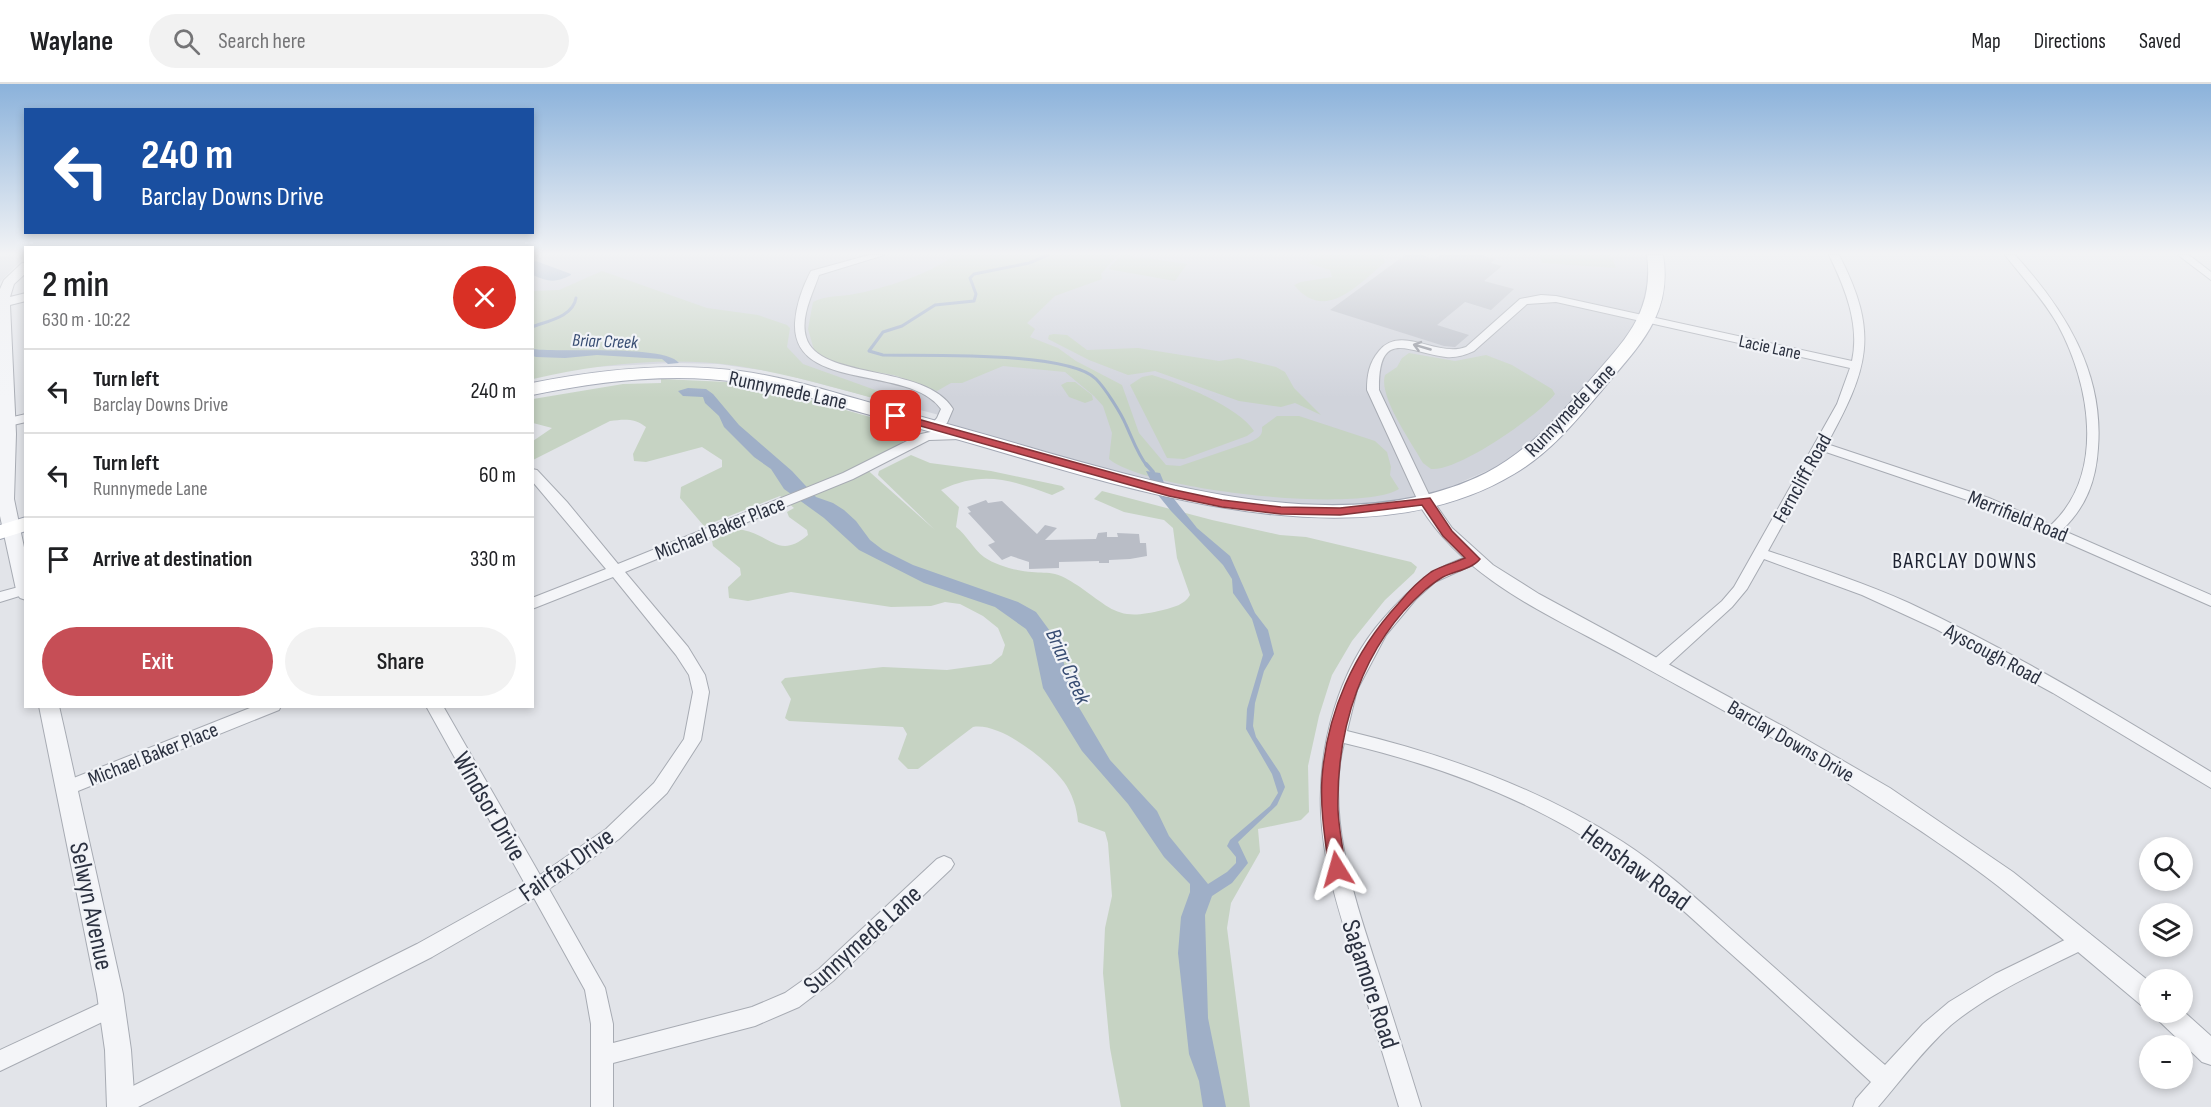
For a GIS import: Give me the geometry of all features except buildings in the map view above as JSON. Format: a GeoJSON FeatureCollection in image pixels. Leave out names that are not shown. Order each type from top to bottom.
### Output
{"type":"FeatureCollection","features":[{"type":"Feature","properties":{"kind":"main road","name":"Runnymede Lane"},"geometry":{"type":"LineString","coordinates":[[534,389],[627,374],[668,372],[722,375],[794,388],[1173,494],[1281,511],[1340,512],[1425,501],[1461,491],[1484,482],[1524,459],[1539,446],[1628,349],[1647,320],[1654,303]]}},
{"type":"Feature","properties":{"kind":"street"},"geometry":{"type":"LineString","coordinates":[[3,303],[5,479],[24,587]]}},
{"type":"Feature","properties":{"kind":"street"},"geometry":{"type":"LineString","coordinates":[[804,303],[799,318],[799,333],[803,345],[813,357],[839,369],[892,378],[943,402],[947,409],[943,420],[931,426],[904,447]]}},
{"type":"Feature","properties":{"kind":"street","name":"Lacie Lane"},"geometry":{"type":"LineString","coordinates":[[1425,501],[1377,401],[1373,372],[1379,358],[1390,346],[1407,344],[1455,354],[1468,350],[1522,303]]}},
{"type":"Feature","properties":{"kind":"street","name":"Lacie Lane"},"geometry":{"type":"LineString","coordinates":[[1572,303],[1857,366]]}},
{"type":"Feature","properties":{"kind":"street","name":"Ferncliff Road"},"geometry":{"type":"LineString","coordinates":[[1657,666],[1740,590],[1843,404],[1857,366],[1860,343],[1854,303]]}},
{"type":"Feature","properties":{"kind":"street"},"geometry":{"type":"LineString","coordinates":[[2050,303],[2066,327],[2084,368],[2092,400],[2094,439],[2085,491],[2078,506],[2054,530]]}},
{"type":"Feature","properties":{"kind":"street"},"geometry":{"type":"LineString","coordinates":[[896,416],[922,418],[934,415],[939,407],[933,397]]}},
{"type":"Feature","properties":{"kind":"street"},"geometry":{"type":"LineString","coordinates":[[4,424],[24,419]]}},
{"type":"Feature","properties":{"kind":"street"},"geometry":{"type":"LineString","coordinates":[[904,447],[936,434],[969,437]]}},
{"type":"Feature","properties":{"kind":"street","name":"Merrifield Road"},"geometry":{"type":"LineString","coordinates":[[1820,446],[1957,490],[2054,530],[2211,601]]}},
{"type":"Feature","properties":{"kind":"street","name":"Michael Baker Place"},"geometry":{"type":"LineString","coordinates":[[534,603],[832,483],[904,447]]}},
{"type":"Feature","properties":{"kind":"street","name":"Fairfax Drive"},"geometry":{"type":"LineString","coordinates":[[121,1105],[406,960],[538,888],[605,839],[660,788],[685,753],[700,711],[701,689],[691,664],[558,500],[534,475]]}},
{"type":"Feature","properties":{"kind":"street","name":"Barclay Downs Drive"},"geometry":{"type":"LineString","coordinates":[[1425,501],[1448,533],[1474,559],[1533,598],[1806,748],[1899,805],[2005,879],[2139,988]]}},
{"type":"Feature","properties":{"kind":"street","name":"Ayscough Road"},"geometry":{"type":"LineString","coordinates":[[1761,553],[1861,589],[1929,619],[2057,688],[2211,781]]}},
{"type":"Feature","properties":{"kind":"street","name":"Sagamore Road"},"geometry":{"type":"LineString","coordinates":[[1410,1107],[1340,882],[1331,826],[1329,793],[1336,735],[1354,678],[1386,623],[1430,579],[1474,559]]}},
{"type":"Feature","properties":{"kind":"street"},"geometry":{"type":"LineString","coordinates":[[0,597],[24,592]]}},
{"type":"Feature","properties":{"kind":"street","name":"Selwyn Avenue"},"geometry":{"type":"LineString","coordinates":[[50,708],[112,1007],[120,1057],[121,1105]]}},
{"type":"Feature","properties":{"kind":"street","name":"Michael Baker Place"},"geometry":{"type":"LineString","coordinates":[[67,788],[268,708]]}},
{"type":"Feature","properties":{"kind":"street","name":"Windsor Drive"},"geometry":{"type":"LineString","coordinates":[[435,708],[595,988],[602,1023],[602,1107]]}},
{"type":"Feature","properties":{"kind":"street","name":"Henshaw Road"},"geometry":{"type":"LineString","coordinates":[[1336,735],[1407,752],[1472,772],[1550,808],[1605,840],[1674,891],[1887,1081]]}},
{"type":"Feature","properties":{"kind":"street","name":"Sunnymede Lane"},"geometry":{"type":"LineString","coordinates":[[602,1056],[754,1016],[792,1000],[826,975],[944,864]]}},
{"type":"Feature","properties":{"kind":"street"},"geometry":{"type":"LineString","coordinates":[[1864,1107],[1939,1024],[1956,1009],[1989,987],[2083,940]]}},
{"type":"Feature","properties":{"kind":"street"},"geometry":{"type":"LineString","coordinates":[[0,1061],[112,1007]]}},
{"type":"Feature","properties":{"kind":"street"},"geometry":{"type":"LineString","coordinates":[[2179,1023],[2211,1053]]}},
{"type":"Feature","properties":{"kind":"shaded area"},"geometry":{"type":"Polygon","coordinates":[[[534,303],[1644,303],[1636,326],[1594,378],[1529,447],[1505,463],[1436,493],[1384,503],[1320,506],[1234,499],[1152,481],[938,422],[943,416],[775,372],[718,364],[673,363],[593,367],[534,344],[534,303]]]}},
{"type":"Feature","properties":{"kind":"green space"},"geometry":{"type":"Polygon","coordinates":[[[534,303],[692,303],[707,308],[758,315],[790,328],[787,347],[803,364],[903,400],[916,407],[911,409],[782,374],[713,363],[635,363],[583,369],[534,379],[534,303]]]}},
{"type":"Feature","properties":{"kind":"green space"},"geometry":{"type":"Polygon","coordinates":[[[813,303],[1048,303],[1027,323],[1035,329],[1030,337],[1058,348],[1076,361],[1122,385],[1139,433],[1166,465],[1180,466],[1250,442],[1262,433],[1262,427],[1277,416],[1299,416],[1375,441],[1387,452],[1391,467],[1390,475],[1399,489],[1377,496],[1299,499],[1206,489],[1164,480],[1130,470],[1109,459],[1112,433],[1103,406],[1065,372],[1003,366],[962,383],[951,383],[937,391],[904,378],[832,362],[814,350],[808,329],[813,303]]]}},
{"type":"Feature","properties":{"kind":"green space"},"geometry":{"type":"Polygon","coordinates":[[[1049,335],[1067,335],[1087,350],[1138,348],[1219,361],[1238,358],[1276,367],[1285,372],[1294,388],[1321,415],[1295,403],[1281,407],[1239,401],[1155,371],[1128,375],[1089,360],[1048,339],[1049,335]]]}},
{"type":"Feature","properties":{"kind":"green space"},"geometry":{"type":"Polygon","coordinates":[[[1409,353],[1455,361],[1486,355],[1512,365],[1552,389],[1555,394],[1546,404],[1497,441],[1459,462],[1443,468],[1431,469],[1423,463],[1397,419],[1386,395],[1385,375],[1397,367],[1402,358],[1409,353]]]}},
{"type":"Feature","properties":{"kind":"green space"},"geometry":{"type":"Polygon","coordinates":[[[1152,375],[1208,397],[1236,413],[1254,431],[1247,436],[1184,459],[1167,458],[1130,385],[1142,377],[1152,375]]]}},
{"type":"Feature","properties":{"kind":"green space"},"geometry":{"type":"Polygon","coordinates":[[[661,379],[728,382],[775,390],[909,428],[911,434],[895,449],[863,466],[935,530],[878,475],[879,471],[911,455],[930,463],[991,471],[1062,486],[1065,489],[1052,495],[1023,485],[997,479],[984,479],[970,480],[941,490],[959,507],[956,527],[984,557],[1014,569],[1062,576],[1110,608],[1126,614],[1148,613],[1171,608],[1182,603],[1190,595],[1177,558],[1173,528],[1164,520],[1124,512],[1094,499],[1102,491],[1212,520],[1280,535],[1306,537],[1411,562],[1417,567],[1414,573],[1385,600],[1352,641],[1332,675],[1319,716],[1308,766],[1309,812],[1301,820],[1258,829],[1260,852],[1231,903],[1227,928],[1250,1107],[1121,1107],[1110,1048],[1103,973],[1105,928],[1112,896],[1108,843],[1105,832],[1078,822],[1074,801],[1067,786],[1047,763],[1009,736],[984,727],[973,727],[918,769],[908,769],[898,759],[907,734],[903,727],[789,721],[785,718],[791,699],[781,682],[785,678],[883,667],[947,670],[991,664],[1002,655],[1005,645],[998,628],[983,616],[960,604],[945,602],[931,606],[891,607],[791,592],[748,601],[729,598],[728,587],[741,575],[740,568],[713,546],[712,541],[735,530],[743,530],[782,546],[798,542],[808,535],[807,530],[789,517],[787,512],[794,508],[780,496],[704,526],[680,498],[681,487],[722,467],[722,460],[702,447],[646,462],[634,461],[633,454],[646,427],[638,422],[610,421],[534,459],[534,440],[552,428],[534,423],[534,399],[623,384],[661,383],[661,379]]]}},
{"type":"Feature","properties":{"kind":"green space"},"geometry":{"type":"Polygon","coordinates":[[[1075,382],[1092,395],[1093,400],[1085,403],[1069,397],[1061,385],[1075,382]]]}},
{"type":"Feature","properties":{"kind":"water"},"geometry":{"type":"Polygon","coordinates":[[[534,349],[611,350],[654,353],[670,357],[679,363],[668,364],[662,359],[597,355],[565,358],[536,357],[534,349]]]}},
{"type":"Feature","properties":{"kind":"water"},"geometry":{"type":"Polygon","coordinates":[[[688,388],[706,389],[713,394],[739,425],[792,471],[816,497],[844,510],[856,521],[870,540],[883,550],[913,565],[1018,602],[1036,612],[1058,642],[1074,699],[1110,760],[1157,811],[1169,836],[1208,884],[1227,872],[1236,863],[1236,857],[1227,846],[1230,840],[1270,806],[1278,793],[1272,774],[1246,729],[1247,709],[1263,655],[1252,619],[1233,593],[1232,579],[1223,565],[1158,495],[1146,471],[1160,473],[1167,490],[1197,528],[1230,556],[1255,613],[1268,630],[1274,654],[1264,671],[1255,703],[1253,726],[1256,737],[1280,773],[1285,787],[1277,805],[1238,842],[1248,863],[1232,883],[1212,896],[1205,915],[1208,1018],[1226,1107],[1203,1107],[1199,1081],[1189,1054],[1178,953],[1181,917],[1190,892],[1190,884],[1164,857],[1128,804],[1082,751],[1043,688],[1033,640],[1026,629],[995,607],[924,583],[859,550],[824,518],[784,489],[771,469],[754,457],[724,427],[719,416],[705,403],[703,397],[683,396],[678,391],[688,388]]]}},
{"type":"Feature","properties":{"kind":"waterway"},"geometry":{"type":"LineString","coordinates":[[534,326],[565,314],[574,303]]}},
{"type":"Feature","properties":{"kind":"waterway"},"geometry":{"type":"LineString","coordinates":[[957,303],[935,305],[902,326],[883,332],[869,351],[883,355],[1028,359],[1081,370],[1096,379],[1108,394],[1147,466]]}},
{"type":"Feature","properties":{"kind":"waterway"},"geometry":{"type":"LineString","coordinates":[[1146,464],[1153,472]]}},
{"type":"Feature","properties":{"kind":"district","name":"BARCLAY DOWNS"},"geometry":{"type":"Point","coordinates":[1965,560]}},
{"type":"Feature","properties":{"kind":"route"},"geometry":{"type":"LineString","coordinates":[[896,416],[1173,494],[1222,504],[1281,511],[1340,512],[1425,501],[1458,546],[1474,559],[1437,574],[1419,588],[1386,623],[1354,678],[1337,730],[1330,776],[1330,813],[1337,869]]}},
{"type":"Feature","properties":{"kind":"water label","name":"Briar Creek"},"geometry":{"type":"Point","coordinates":[605,341]}},
{"type":"Feature","properties":{"kind":"water label","name":"Briar Creek"},"geometry":{"type":"Point","coordinates":[1069,666]}}]}
